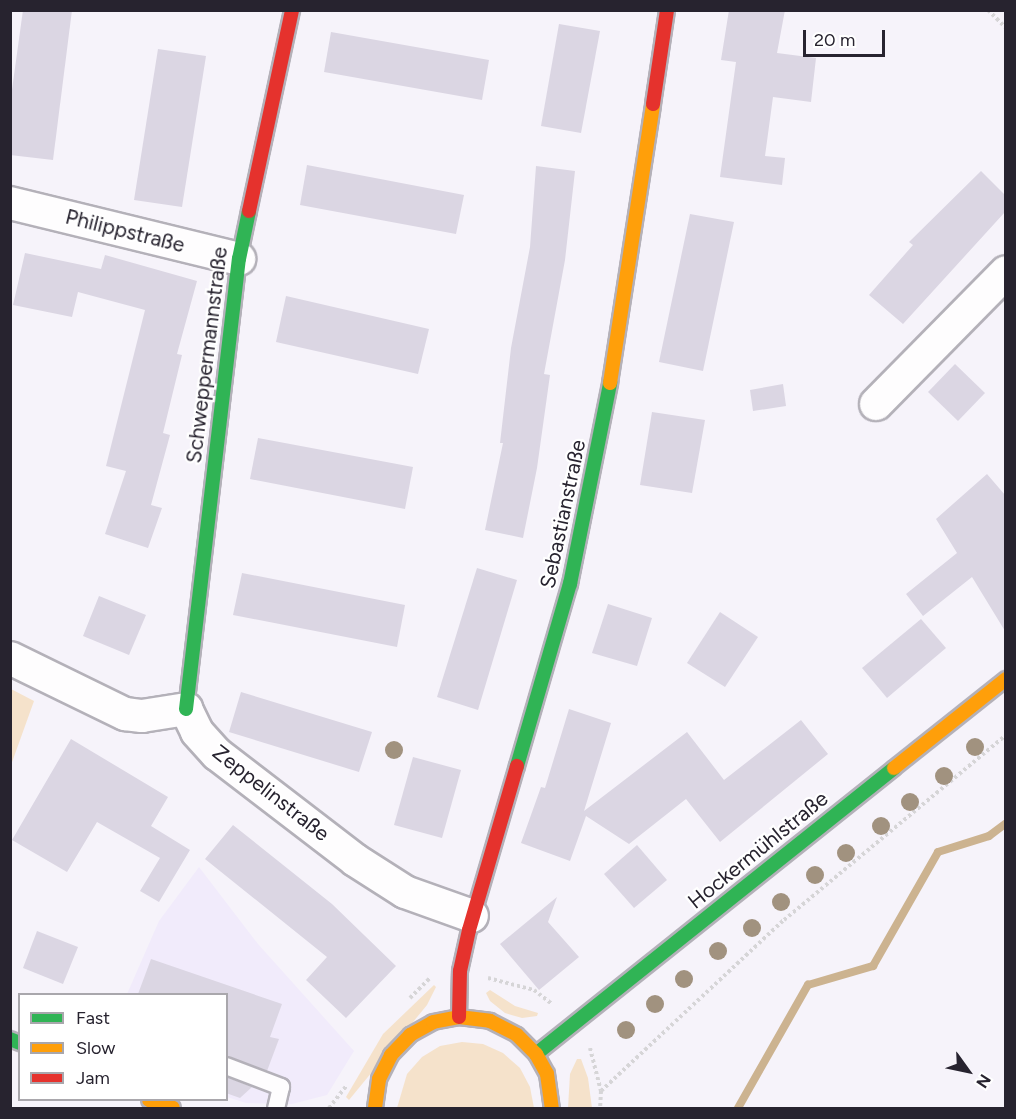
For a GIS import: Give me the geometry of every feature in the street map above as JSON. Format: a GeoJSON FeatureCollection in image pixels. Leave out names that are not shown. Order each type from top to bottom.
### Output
{"type":"FeatureCollection","features":[{"type":"Feature","properties":{"kind":"street","name":"Schweppermannstraße"},"geometry":{"type":"LineString","coordinates":[[186,709],[239,259],[292,10]]}},
{"type":"Feature","properties":{"kind":"street","name":"Sebastianstraße"},"geometry":{"type":"LineString","coordinates":[[459,1017],[460,971],[472,916],[573,573],[602,432],[667,10]]}},
{"type":"Feature","properties":{"kind":"street","name":"Philippstraße"},"geometry":{"type":"LineString","coordinates":[[10,203],[239,259]]}},
{"type":"Feature","properties":{"kind":"street"},"geometry":{"type":"LineString","coordinates":[[876,404],[1005,272]]}},
{"type":"Feature","properties":{"kind":"street"},"geometry":{"type":"LineString","coordinates":[[10,658],[125,714],[142,716],[186,709]]}},
{"type":"Feature","properties":{"kind":"street","name":"Hockermühlstraße"},"geometry":{"type":"LineString","coordinates":[[536,1054],[1005,679]]}},
{"type":"Feature","properties":{"kind":"street","name":"Zeppelinstraße"},"geometry":{"type":"LineString","coordinates":[[186,709],[197,732],[217,754],[356,860],[405,892],[472,916]]}},
{"type":"Feature","properties":{"kind":"street"},"geometry":{"type":"LineString","coordinates":[[375,1108],[379,1079],[391,1055],[418,1031],[434,1022],[459,1017],[490,1021],[517,1035],[536,1054],[547,1074],[552,1108]]}},
{"type":"Feature","properties":{"kind":"street"},"geometry":{"type":"LineString","coordinates":[[152,1101],[173,1108]]}},
{"type":"Feature","properties":{"kind":"lane"},"geometry":{"type":"LineString","coordinates":[[228,1067],[281,1087],[276,1108]]}},
{"type":"Feature","properties":{"kind":"path"},"geometry":{"type":"LineString","coordinates":[[988,10],[1005,28]]}},
{"type":"Feature","properties":{"kind":"path"},"geometry":{"type":"LineString","coordinates":[[600,1108],[602,1091],[784,921],[1005,735]]}},
{"type":"Feature","properties":{"kind":"shaded area"},"geometry":{"type":"Polygon","coordinates":[[[11,689],[34,701],[11,765],[11,689]]]}},
{"type":"Feature","properties":{"kind":"shaded area"},"geometry":{"type":"Polygon","coordinates":[[[199,867],[258,944],[354,1051],[327,1095],[292,1104],[246,1103],[228,1097],[228,993],[127,993],[159,921],[199,867]]]}},
{"type":"Feature","properties":{"kind":"shaded area"},"geometry":{"type":"Polygon","coordinates":[[[434,985],[436,987],[427,1005],[349,1100],[346,1097],[383,1034],[434,985]]]}},
{"type":"Feature","properties":{"kind":"shaded area"},"geometry":{"type":"Polygon","coordinates":[[[490,990],[515,1006],[538,1013],[537,1016],[522,1018],[505,1013],[490,1001],[486,993],[490,990]]]}},
{"type":"Feature","properties":{"kind":"shaded area"},"geometry":{"type":"Polygon","coordinates":[[[462,1042],[483,1044],[503,1053],[520,1068],[530,1087],[534,1108],[397,1108],[407,1074],[422,1057],[440,1046],[462,1042]]]}},
{"type":"Feature","properties":{"kind":"shaded area"},"geometry":{"type":"Polygon","coordinates":[[[577,1059],[581,1059],[588,1078],[592,1108],[568,1108],[570,1074],[577,1059]]]}},
{"type":"Feature","properties":{"kind":"building"},"geometry":{"type":"Polygon","coordinates":[[[23,10],[72,10],[53,160],[10,155],[10,104],[23,10]]]}},
{"type":"Feature","properties":{"kind":"building"},"geometry":{"type":"Polygon","coordinates":[[[729,10],[785,10],[777,53],[816,58],[811,102],[773,97],[765,156],[785,158],[782,185],[720,177],[736,62],[721,60],[729,10]]]}},
{"type":"Feature","properties":{"kind":"building"},"geometry":{"type":"Polygon","coordinates":[[[559,24],[600,31],[581,133],[541,126],[559,24]]]}},
{"type":"Feature","properties":{"kind":"building"},"geometry":{"type":"Polygon","coordinates":[[[331,32],[489,60],[482,100],[324,72],[331,32]]]}},
{"type":"Feature","properties":{"kind":"building"},"geometry":{"type":"Polygon","coordinates":[[[158,49],[206,56],[182,207],[134,200],[158,49]]]}},
{"type":"Feature","properties":{"kind":"building"},"geometry":{"type":"Polygon","coordinates":[[[307,165],[464,195],[456,234],[300,205],[307,165]]]}},
{"type":"Feature","properties":{"kind":"building"},"geometry":{"type":"Polygon","coordinates":[[[536,166],[575,171],[565,260],[544,374],[550,375],[537,468],[523,538],[485,530],[503,443],[500,443],[511,348],[530,247],[536,166]]]}},
{"type":"Feature","properties":{"kind":"building"},"geometry":{"type":"Polygon","coordinates":[[[981,171],[1005,195],[1005,212],[903,324],[869,295],[913,245],[909,242],[981,171]]]}},
{"type":"Feature","properties":{"kind":"building"},"geometry":{"type":"Polygon","coordinates":[[[690,214],[734,222],[703,371],[659,362],[690,214]]]}},
{"type":"Feature","properties":{"kind":"building"},"geometry":{"type":"Polygon","coordinates":[[[25,253],[101,269],[105,255],[197,281],[177,354],[182,355],[163,433],[170,435],[151,505],[162,508],[148,548],[105,534],[126,471],[106,466],[145,310],[78,292],[72,317],[13,305],[25,253]]]}},
{"type":"Feature","properties":{"kind":"building"},"geometry":{"type":"Polygon","coordinates":[[[286,296],[429,329],[418,374],[276,342],[286,296]]]}},
{"type":"Feature","properties":{"kind":"building"},"geometry":{"type":"Polygon","coordinates":[[[955,364],[985,393],[958,421],[928,392],[955,364]]]}},
{"type":"Feature","properties":{"kind":"building"},"geometry":{"type":"Polygon","coordinates":[[[783,384],[786,406],[753,411],[750,390],[783,384]]]}},
{"type":"Feature","properties":{"kind":"building"},"geometry":{"type":"Polygon","coordinates":[[[652,412],[705,420],[692,493],[640,485],[652,412]]]}},
{"type":"Feature","properties":{"kind":"building"},"geometry":{"type":"Polygon","coordinates":[[[258,438],[413,467],[405,509],[250,479],[258,438]]]}},
{"type":"Feature","properties":{"kind":"building"},"geometry":{"type":"Polygon","coordinates":[[[987,474],[1005,495],[1005,631],[972,577],[923,616],[906,594],[957,553],[936,519],[987,474]]]}},
{"type":"Feature","properties":{"kind":"building"},"geometry":{"type":"Polygon","coordinates":[[[477,568],[517,580],[478,710],[437,697],[477,568]]]}},
{"type":"Feature","properties":{"kind":"building"},"geometry":{"type":"Polygon","coordinates":[[[242,573],[405,605],[397,647],[233,615],[242,573]]]}},
{"type":"Feature","properties":{"kind":"building"},"geometry":{"type":"Polygon","coordinates":[[[99,596],[146,615],[129,655],[83,636],[99,596]]]}},
{"type":"Feature","properties":{"kind":"building"},"geometry":{"type":"Polygon","coordinates":[[[608,604],[652,618],[637,666],[592,653],[608,604]]]}},
{"type":"Feature","properties":{"kind":"building"},"geometry":{"type":"Polygon","coordinates":[[[720,612],[758,637],[725,687],[687,663],[720,612]]]}},
{"type":"Feature","properties":{"kind":"building"},"geometry":{"type":"Polygon","coordinates":[[[921,619],[946,648],[887,698],[862,668],[921,619]]]}},
{"type":"Feature","properties":{"kind":"building"},"geometry":{"type":"Polygon","coordinates":[[[241,692],[372,732],[359,772],[229,732],[241,692]]]}},
{"type":"Feature","properties":{"kind":"building"},"geometry":{"type":"Polygon","coordinates":[[[569,709],[611,723],[584,811],[687,732],[724,780],[801,720],[828,754],[720,842],[686,799],[629,844],[586,816],[570,861],[521,843],[541,787],[545,788],[569,709]]]}},
{"type":"Feature","properties":{"kind":"building"},"geometry":{"type":"Polygon","coordinates":[[[71,739],[168,797],[151,826],[190,850],[159,902],[140,891],[160,858],[97,822],[67,872],[12,840],[71,739]]]}},
{"type":"Feature","properties":{"kind":"building"},"geometry":{"type":"Polygon","coordinates":[[[413,757],[461,770],[442,838],[394,825],[413,757]]]}},
{"type":"Feature","properties":{"kind":"building"},"geometry":{"type":"Polygon","coordinates":[[[233,825],[332,904],[396,966],[346,1018],[306,980],[327,957],[205,859],[233,825]]]}},
{"type":"Feature","properties":{"kind":"building"},"geometry":{"type":"Polygon","coordinates":[[[637,845],[667,880],[634,908],[604,874],[637,845]]]}},
{"type":"Feature","properties":{"kind":"building"},"geometry":{"type":"Polygon","coordinates":[[[557,897],[548,922],[579,957],[539,990],[500,944],[557,897]]]}},
{"type":"Feature","properties":{"kind":"building"},"geometry":{"type":"Polygon","coordinates":[[[37,931],[78,947],[63,984],[23,968],[37,931]]]}},
{"type":"Feature","properties":{"kind":"building"},"geometry":{"type":"Polygon","coordinates":[[[151,959],[282,1004],[270,1037],[279,1039],[267,1071],[228,1057],[228,993],[138,993],[151,959]]]}},
{"type":"Feature","properties":{"kind":"building"},"geometry":{"type":"Polygon","coordinates":[[[228,1078],[252,1087],[240,1098],[228,1094],[228,1078]]]}},
{"type":"Feature","properties":{"kind":"waterway"},"geometry":{"type":"LineString","coordinates":[[738,1108],[808,985],[873,966],[938,852],[989,836],[1006,823]]}},
{"type":"Feature","properties":{"kind":"traffic: fast"},"geometry":{"type":"LineString","coordinates":[[186,709],[239,259],[249,211]]}},
{"type":"Feature","properties":{"kind":"traffic: fast"},"geometry":{"type":"LineString","coordinates":[[517,766],[570,584],[610,383]]}},
{"type":"Feature","properties":{"kind":"traffic: fast"},"geometry":{"type":"LineString","coordinates":[[536,1054],[894,768]]}},
{"type":"Feature","properties":{"kind":"traffic: fast"},"geometry":{"type":"LineString","coordinates":[[10,1039],[18,1042]]}},
{"type":"Feature","properties":{"kind":"traffic: slow"},"geometry":{"type":"LineString","coordinates":[[610,383],[653,104]]}},
{"type":"Feature","properties":{"kind":"traffic: slow"},"geometry":{"type":"LineString","coordinates":[[894,768],[1006,679]]}},
{"type":"Feature","properties":{"kind":"traffic: slow"},"geometry":{"type":"LineString","coordinates":[[375,1108],[379,1079],[391,1055],[410,1035],[433,1022],[459,1017],[490,1021],[517,1035],[536,1054],[547,1074],[552,1108]]}},
{"type":"Feature","properties":{"kind":"traffic: slow"},"geometry":{"type":"LineString","coordinates":[[152,1101],[173,1108]]}},
{"type":"Feature","properties":{"kind":"traffic: jam"},"geometry":{"type":"LineString","coordinates":[[249,211],[292,10]]}},
{"type":"Feature","properties":{"kind":"traffic: jam"},"geometry":{"type":"LineString","coordinates":[[653,104],[667,10]]}},
{"type":"Feature","properties":{"kind":"traffic: jam"},"geometry":{"type":"LineString","coordinates":[[459,1017],[460,971],[469,930],[517,766]]}}]}
